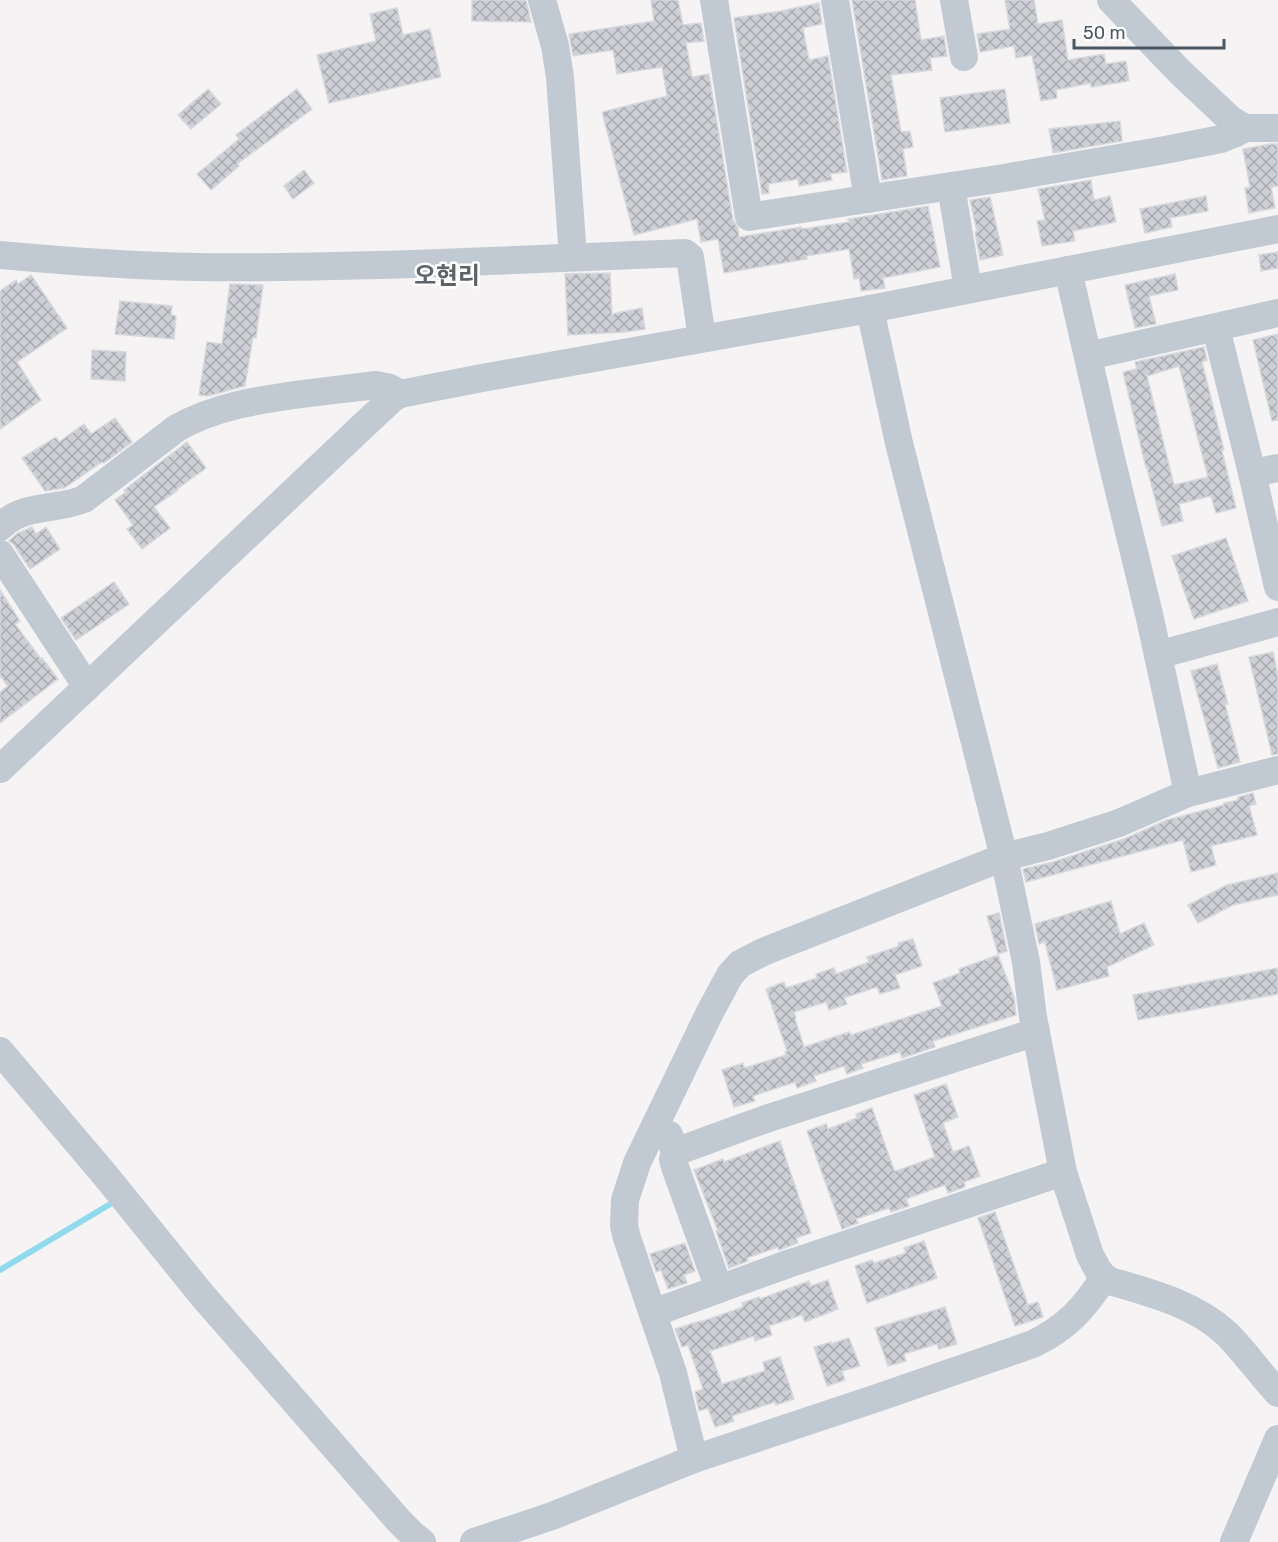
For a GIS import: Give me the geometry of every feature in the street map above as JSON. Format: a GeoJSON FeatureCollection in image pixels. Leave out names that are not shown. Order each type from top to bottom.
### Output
{"type":"FeatureCollection","features":[{"type":"Feature","properties":{"kind":"street"},"geometry":{"type":"LineString","coordinates":[[542,0],[555,46],[560,77],[573,257]]}},
{"type":"Feature","properties":{"kind":"street"},"geometry":{"type":"LineString","coordinates":[[714,0],[749,217],[1199,144],[1228,137],[1245,128]]}},
{"type":"Feature","properties":{"kind":"street"},"geometry":{"type":"LineString","coordinates":[[835,0],[868,199]]}},
{"type":"Feature","properties":{"kind":"street"},"geometry":{"type":"LineString","coordinates":[[954,0],[964,57]]}},
{"type":"Feature","properties":{"kind":"street"},"geometry":{"type":"LineString","coordinates":[[1112,0],[1180,72],[1224,114],[1245,128],[1278,128]]}},
{"type":"Feature","properties":{"kind":"street"},"geometry":{"type":"LineString","coordinates":[[951,186],[968,289]]}},
{"type":"Feature","properties":{"kind":"street"},"geometry":{"type":"LineString","coordinates":[[0,769],[371,418],[400,394],[870,309],[1278,229]]}},
{"type":"Feature","properties":{"kind":"street"},"geometry":{"type":"LineString","coordinates":[[0,255],[68,261],[204,267],[314,267],[684,254],[690,257],[702,338]]}},
{"type":"Feature","properties":{"kind":"street"},"geometry":{"type":"LineString","coordinates":[[1068,270],[1188,793]]}},
{"type":"Feature","properties":{"kind":"street"},"geometry":{"type":"LineString","coordinates":[[870,309],[899,443],[1004,857],[1026,962],[1036,1032],[1063,1172],[1090,1255],[1094,1264],[1110,1281],[1179,1303],[1209,1319],[1235,1342],[1278,1393]]}},
{"type":"Feature","properties":{"kind":"street"},"geometry":{"type":"LineString","coordinates":[[1088,356],[1278,313]]}},
{"type":"Feature","properties":{"kind":"street"},"geometry":{"type":"LineString","coordinates":[[1216,328],[1265,471],[1278,587]]}},
{"type":"Feature","properties":{"kind":"street"},"geometry":{"type":"LineString","coordinates":[[0,527],[9,519],[28,510],[74,503],[84,499],[177,428],[220,409],[274,398],[376,386],[390,388],[400,394]]}},
{"type":"Feature","properties":{"kind":"street"},"geometry":{"type":"LineString","coordinates":[[0,554],[87,687]]}},
{"type":"Feature","properties":{"kind":"street"},"geometry":{"type":"LineString","coordinates":[[1158,655],[1278,622]]}},
{"type":"Feature","properties":{"kind":"street"},"geometry":{"type":"LineString","coordinates":[[694,1459],[680,1395],[627,1238],[625,1200],[633,1175],[660,1114],[730,975],[740,964],[763,952],[1004,857],[1048,846],[1119,823],[1188,793],[1278,770]]}},
{"type":"Feature","properties":{"kind":"street"},"geometry":{"type":"LineString","coordinates":[[675,1152],[766,1119],[1036,1032]]}},
{"type":"Feature","properties":{"kind":"street"},"geometry":{"type":"LineString","coordinates":[[0,1051],[105,1175],[202,1295],[392,1513],[422,1542]]}},
{"type":"Feature","properties":{"kind":"street"},"geometry":{"type":"LineString","coordinates":[[660,1114],[675,1152],[673,1159],[675,1167],[719,1289]]}},
{"type":"Feature","properties":{"kind":"street"},"geometry":{"type":"LineString","coordinates":[[653,1313],[788,1264],[1063,1172]]}},
{"type":"Feature","properties":{"kind":"street"},"geometry":{"type":"LineString","coordinates":[[474,1542],[552,1516],[694,1459],[1033,1344],[1072,1318],[1089,1301],[1104,1277]]}},
{"type":"Feature","properties":{"kind":"street"},"geometry":{"type":"LineString","coordinates":[[1234,1542],[1278,1438]]}},
{"type":"Feature","properties":{"kind":"building"},"geometry":{"type":"Polygon","coordinates":[[[472,0],[526,0],[531,22],[472,21],[472,0]]]}},
{"type":"Feature","properties":{"kind":"building"},"geometry":{"type":"Polygon","coordinates":[[[651,0],[678,0],[683,25],[701,23],[704,41],[686,43],[692,77],[709,74],[733,220],[738,228],[739,237],[849,222],[848,219],[928,206],[940,267],[883,278],[885,288],[861,291],[859,278],[854,279],[849,249],[806,256],[807,259],[724,273],[718,239],[701,242],[697,219],[634,235],[602,112],[667,96],[662,67],[617,74],[613,50],[573,56],[569,34],[654,21],[651,0]]]}},
{"type":"Feature","properties":{"kind":"building"},"geometry":{"type":"Polygon","coordinates":[[[852,0],[915,0],[921,40],[944,36],[947,56],[930,58],[932,70],[891,75],[901,132],[910,131],[913,147],[903,149],[907,176],[882,180],[852,0]]]}},
{"type":"Feature","properties":{"kind":"building"},"geometry":{"type":"Polygon","coordinates":[[[1005,0],[1034,0],[1038,24],[1062,20],[1068,60],[1104,54],[1106,64],[1126,61],[1129,81],[1091,87],[1091,83],[1056,90],[1057,98],[1041,101],[1032,55],[1016,58],[1014,46],[980,52],[977,34],[1010,29],[1005,0]]]}},
{"type":"Feature","properties":{"kind":"building"},"geometry":{"type":"Polygon","coordinates":[[[819,3],[822,24],[803,28],[809,60],[828,56],[847,172],[830,174],[832,180],[799,186],[798,179],[768,184],[769,193],[762,194],[734,18],[819,3]]]}},
{"type":"Feature","properties":{"kind":"building"},"geometry":{"type":"Polygon","coordinates":[[[397,8],[403,35],[430,29],[441,77],[329,103],[317,55],[376,41],[370,14],[397,8]]]}},
{"type":"Feature","properties":{"kind":"building"},"geometry":{"type":"Polygon","coordinates":[[[208,89],[221,104],[191,129],[178,115],[208,89]]]}},
{"type":"Feature","properties":{"kind":"building"},"geometry":{"type":"Polygon","coordinates":[[[297,89],[312,109],[237,164],[239,166],[211,190],[197,174],[239,139],[236,135],[297,89]]]}},
{"type":"Feature","properties":{"kind":"building"},"geometry":{"type":"Polygon","coordinates":[[[1005,89],[1010,123],[945,132],[940,98],[1005,89]]]}},
{"type":"Feature","properties":{"kind":"building"},"geometry":{"type":"Polygon","coordinates":[[[1120,121],[1122,141],[1053,153],[1049,129],[1120,121]]]}},
{"type":"Feature","properties":{"kind":"building"},"geometry":{"type":"Polygon","coordinates":[[[1278,144],[1278,186],[1271,187],[1275,208],[1249,213],[1245,188],[1250,187],[1243,149],[1278,144]]]}},
{"type":"Feature","properties":{"kind":"building"},"geometry":{"type":"Polygon","coordinates":[[[304,170],[314,183],[293,199],[284,186],[304,170]]]}},
{"type":"Feature","properties":{"kind":"building"},"geometry":{"type":"Polygon","coordinates":[[[1091,180],[1094,200],[1110,196],[1116,222],[1073,231],[1075,241],[1042,246],[1037,221],[1045,220],[1038,189],[1091,180]]]}},
{"type":"Feature","properties":{"kind":"building"},"geometry":{"type":"Polygon","coordinates":[[[1206,196],[1208,211],[1170,218],[1172,227],[1145,233],[1140,209],[1206,196]]]}},
{"type":"Feature","properties":{"kind":"building"},"geometry":{"type":"Polygon","coordinates":[[[990,197],[1003,255],[980,260],[970,200],[990,197]]]}},
{"type":"Feature","properties":{"kind":"building"},"geometry":{"type":"Polygon","coordinates":[[[1278,252],[1278,268],[1261,271],[1259,255],[1278,252]]]}},
{"type":"Feature","properties":{"kind":"building"},"geometry":{"type":"Polygon","coordinates":[[[610,273],[612,314],[642,308],[645,329],[568,335],[565,274],[610,273]]]}},
{"type":"Feature","properties":{"kind":"building"},"geometry":{"type":"Polygon","coordinates":[[[1175,274],[1178,290],[1149,296],[1156,324],[1135,328],[1125,285],[1175,274]]]}},
{"type":"Feature","properties":{"kind":"building"},"geometry":{"type":"Polygon","coordinates":[[[31,275],[67,328],[17,362],[41,400],[0,429],[0,291],[16,280],[18,284],[31,275]]]}},
{"type":"Feature","properties":{"kind":"building"},"geometry":{"type":"Polygon","coordinates":[[[230,284],[263,285],[256,338],[253,337],[245,386],[208,396],[199,395],[207,342],[222,344],[230,284]]]}},
{"type":"Feature","properties":{"kind":"building"},"geometry":{"type":"Polygon","coordinates":[[[120,301],[172,306],[171,315],[176,316],[174,339],[115,334],[120,301]]]}},
{"type":"Feature","properties":{"kind":"building"},"geometry":{"type":"Polygon","coordinates":[[[1278,334],[1278,420],[1272,421],[1253,340],[1278,334]]]}},
{"type":"Feature","properties":{"kind":"building"},"geometry":{"type":"Polygon","coordinates":[[[1204,347],[1207,360],[1202,362],[1236,508],[1216,513],[1211,496],[1179,504],[1183,521],[1162,526],[1123,372],[1137,369],[1135,362],[1204,347]],[[1179,366],[1147,376],[1174,485],[1208,477],[1179,366]]]}},
{"type":"Feature","properties":{"kind":"building"},"geometry":{"type":"Polygon","coordinates":[[[92,350],[126,352],[125,381],[91,379],[92,350]]]}},
{"type":"Feature","properties":{"kind":"building"},"geometry":{"type":"Polygon","coordinates":[[[115,418],[132,442],[64,488],[45,491],[22,458],[56,437],[59,442],[84,424],[91,434],[115,418]]]}},
{"type":"Feature","properties":{"kind":"building"},"geometry":{"type":"Polygon","coordinates":[[[187,442],[206,468],[154,507],[170,528],[142,549],[127,529],[133,525],[115,500],[126,492],[124,490],[187,442]]]}},
{"type":"Feature","properties":{"kind":"building"},"geometry":{"type":"Polygon","coordinates":[[[32,527],[36,534],[46,527],[60,549],[30,569],[9,541],[18,533],[32,527]]]}},
{"type":"Feature","properties":{"kind":"building"},"geometry":{"type":"Polygon","coordinates":[[[1226,538],[1248,601],[1194,619],[1172,556],[1226,538]]]}},
{"type":"Feature","properties":{"kind":"building"},"geometry":{"type":"Polygon","coordinates":[[[114,582],[129,604],[76,640],[61,618],[114,582]]]}},
{"type":"Feature","properties":{"kind":"building"},"geometry":{"type":"Polygon","coordinates":[[[0,590],[20,621],[15,624],[58,679],[0,723],[0,692],[8,686],[0,676],[0,590]]]}},
{"type":"Feature","properties":{"kind":"building"},"geometry":{"type":"Polygon","coordinates":[[[1273,652],[1278,676],[1278,754],[1272,755],[1249,657],[1273,652]]]}},
{"type":"Feature","properties":{"kind":"building"},"geometry":{"type":"Polygon","coordinates":[[[1217,664],[1240,762],[1218,768],[1191,671],[1217,664]]]}},
{"type":"Feature","properties":{"kind":"building"},"geometry":{"type":"Polygon","coordinates":[[[1253,793],[1256,804],[1249,806],[1257,835],[1211,846],[1216,865],[1191,872],[1183,840],[1026,882],[1023,869],[1053,862],[1124,839],[1167,820],[1224,805],[1224,803],[1238,800],[1238,797],[1253,793]]]}},
{"type":"Feature","properties":{"kind":"building"},"geometry":{"type":"Polygon","coordinates":[[[1278,873],[1278,895],[1233,905],[1198,923],[1188,905],[1227,885],[1278,873]]]}},
{"type":"Feature","properties":{"kind":"building"},"geometry":{"type":"Polygon","coordinates":[[[1111,901],[1120,934],[1144,923],[1154,945],[1107,967],[1109,976],[1057,990],[1045,942],[1039,944],[1035,924],[1111,901]]]}},
{"type":"Feature","properties":{"kind":"building"},"geometry":{"type":"Polygon","coordinates":[[[999,913],[1007,951],[998,954],[987,916],[999,913]]]}},
{"type":"Feature","properties":{"kind":"building"},"geometry":{"type":"Polygon","coordinates":[[[913,939],[922,966],[895,975],[900,988],[880,994],[877,987],[844,998],[847,1004],[829,1010],[826,1002],[794,1012],[804,1047],[849,1032],[851,1035],[942,1006],[933,983],[960,973],[959,969],[998,955],[1014,997],[1016,1015],[933,1041],[935,1047],[902,1058],[900,1052],[861,1064],[863,1068],[847,1074],[844,1066],[814,1076],[816,1081],[797,1088],[795,1082],[753,1096],[755,1101],[734,1107],[722,1070],[743,1063],[744,1068],[786,1055],[787,1051],[766,989],[784,982],[786,988],[817,978],[816,974],[834,968],[836,974],[869,962],[867,957],[913,939]]]}},
{"type":"Feature","properties":{"kind":"building"},"geometry":{"type":"Polygon","coordinates":[[[1278,968],[1278,994],[1138,1020],[1133,995],[1278,968]]]}},
{"type":"Feature","properties":{"kind":"building"},"geometry":{"type":"Polygon","coordinates":[[[946,1084],[958,1117],[943,1123],[953,1152],[969,1146],[980,1176],[964,1182],[965,1187],[948,1193],[945,1185],[906,1199],[909,1206],[891,1212],[889,1208],[856,1219],[858,1223],[842,1229],[807,1131],[826,1124],[828,1129],[857,1118],[856,1114],[872,1108],[896,1171],[935,1157],[914,1095],[946,1084]]]}},
{"type":"Feature","properties":{"kind":"building"},"geometry":{"type":"Polygon","coordinates":[[[780,1141],[811,1233],[796,1238],[798,1243],[779,1250],[778,1247],[747,1258],[748,1261],[729,1268],[716,1231],[718,1231],[694,1170],[723,1159],[724,1162],[780,1141]]]}},
{"type":"Feature","properties":{"kind":"building"},"geometry":{"type":"Polygon","coordinates":[[[995,1212],[1028,1305],[1038,1302],[1043,1317],[1015,1326],[978,1218],[995,1212]]]}},
{"type":"Feature","properties":{"kind":"building"},"geometry":{"type":"Polygon","coordinates":[[[924,1241],[937,1278],[867,1303],[855,1266],[906,1253],[904,1248],[924,1241]]]}},
{"type":"Feature","properties":{"kind":"building"},"geometry":{"type":"Polygon","coordinates":[[[685,1243],[695,1271],[684,1275],[687,1283],[668,1289],[661,1270],[656,1272],[650,1254],[685,1243]]]}},
{"type":"Feature","properties":{"kind":"building"},"geometry":{"type":"Polygon","coordinates":[[[828,1280],[838,1309],[805,1322],[802,1315],[769,1326],[772,1335],[755,1341],[754,1336],[710,1351],[722,1384],[765,1371],[763,1362],[780,1357],[794,1399],[776,1405],[775,1402],[732,1416],[734,1421],[715,1427],[708,1408],[699,1411],[695,1392],[703,1389],[688,1345],[682,1347],[675,1329],[743,1307],[742,1303],[759,1297],[760,1299],[809,1281],[811,1286],[828,1280]]]}},
{"type":"Feature","properties":{"kind":"building"},"geometry":{"type":"Polygon","coordinates":[[[945,1307],[957,1344],[939,1349],[937,1344],[904,1354],[906,1361],[888,1366],[875,1328],[945,1307]]]}},
{"type":"Feature","properties":{"kind":"building"},"geometry":{"type":"Polygon","coordinates":[[[849,1338],[860,1366],[842,1371],[845,1380],[827,1386],[814,1347],[849,1338]]]}},
{"type":"Feature","properties":{"kind":"waterway"},"geometry":{"type":"LineString","coordinates":[[0,1270],[112,1203]]}},
{"type":"Feature","properties":{"kind":"district","name":"오현리"},"geometry":{"type":"Point","coordinates":[447,276]}}]}
